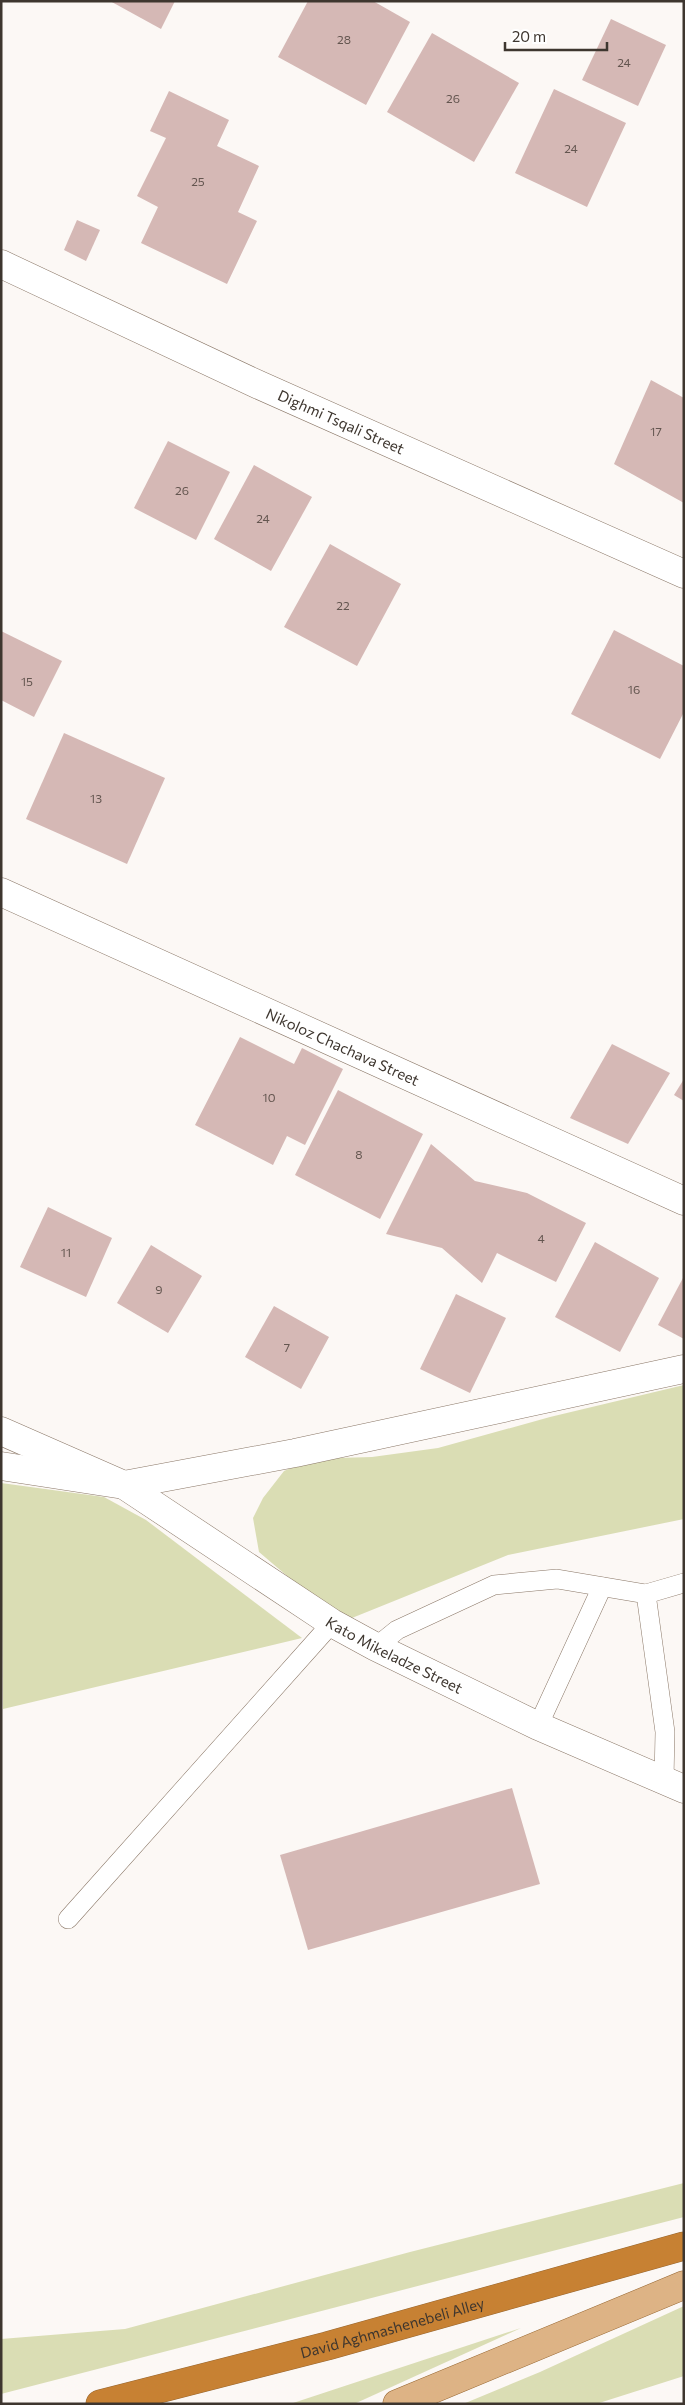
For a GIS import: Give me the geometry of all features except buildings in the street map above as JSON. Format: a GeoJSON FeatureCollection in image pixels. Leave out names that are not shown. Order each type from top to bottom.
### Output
{"type":"FeatureCollection","features":[{"type":"Feature","properties":{"kind":"highway","name":"David Aghmashenebeli Alley"},"geometry":{"type":"LineString","coordinates":[[100,2404],[327,2346],[684,2246]]}},
{"type":"Feature","properties":{"kind":"main road"},"geometry":{"type":"LineString","coordinates":[[397,2404],[684,2285]]}},
{"type":"Feature","properties":{"kind":"street","name":"Dighmi Tsqali Street"},"geometry":{"type":"LineString","coordinates":[[1,264],[259,385],[684,574]]}},
{"type":"Feature","properties":{"kind":"street","name":"Nikoloz Chachava Street"},"geometry":{"type":"LineString","coordinates":[[1,892],[684,1201]]}},
{"type":"Feature","properties":{"kind":"street"},"geometry":{"type":"LineString","coordinates":[[1,1466],[124,1485],[295,1454],[684,1369]]}},
{"type":"Feature","properties":{"kind":"street","name":"Kato Mikeladze Street"},"geometry":{"type":"LineString","coordinates":[[1,1431],[124,1485],[332,1623],[376,1647],[538,1726],[674,1784]]}},
{"type":"Feature","properties":{"kind":"lane"},"geometry":{"type":"LineString","coordinates":[[376,1647],[397,1630],[494,1585],[557,1579],[646,1594],[684,1584]]}},
{"type":"Feature","properties":{"kind":"lane"},"geometry":{"type":"LineString","coordinates":[[538,1726],[602,1587]]}},
{"type":"Feature","properties":{"kind":"lane"},"geometry":{"type":"LineString","coordinates":[[646,1594],[674,1784]]}},
{"type":"Feature","properties":{"kind":"lane"},"geometry":{"type":"LineString","coordinates":[[68,1919],[332,1623]]}},
{"type":"Feature","properties":{"kind":"green space"},"geometry":{"type":"Polygon","coordinates":[[[684,1385],[684,1519],[508,1555],[347,1620],[293,1581],[259,1552],[253,1518],[263,1498],[284,1471],[300,1464],[337,1458],[372,1457],[438,1448],[550,1417],[684,1385]]]}},
{"type":"Feature","properties":{"kind":"green space"},"geometry":{"type":"Polygon","coordinates":[[[1,1483],[104,1497],[146,1520],[302,1638],[3,1709],[1,1483]]]}},
{"type":"Feature","properties":{"kind":"green space"},"geometry":{"type":"Polygon","coordinates":[[[684,2183],[684,2217],[1,2394],[1,2339],[125,2329],[410,2252],[684,2183]]]}},
{"type":"Feature","properties":{"kind":"green space"},"geometry":{"type":"Polygon","coordinates":[[[684,2306],[684,2376],[596,2404],[463,2404],[540,2372],[684,2306]]]}},
{"type":"Feature","properties":{"kind":"green space"},"geometry":{"type":"Polygon","coordinates":[[[521,2328],[354,2404],[290,2404],[521,2328]]]}}]}
